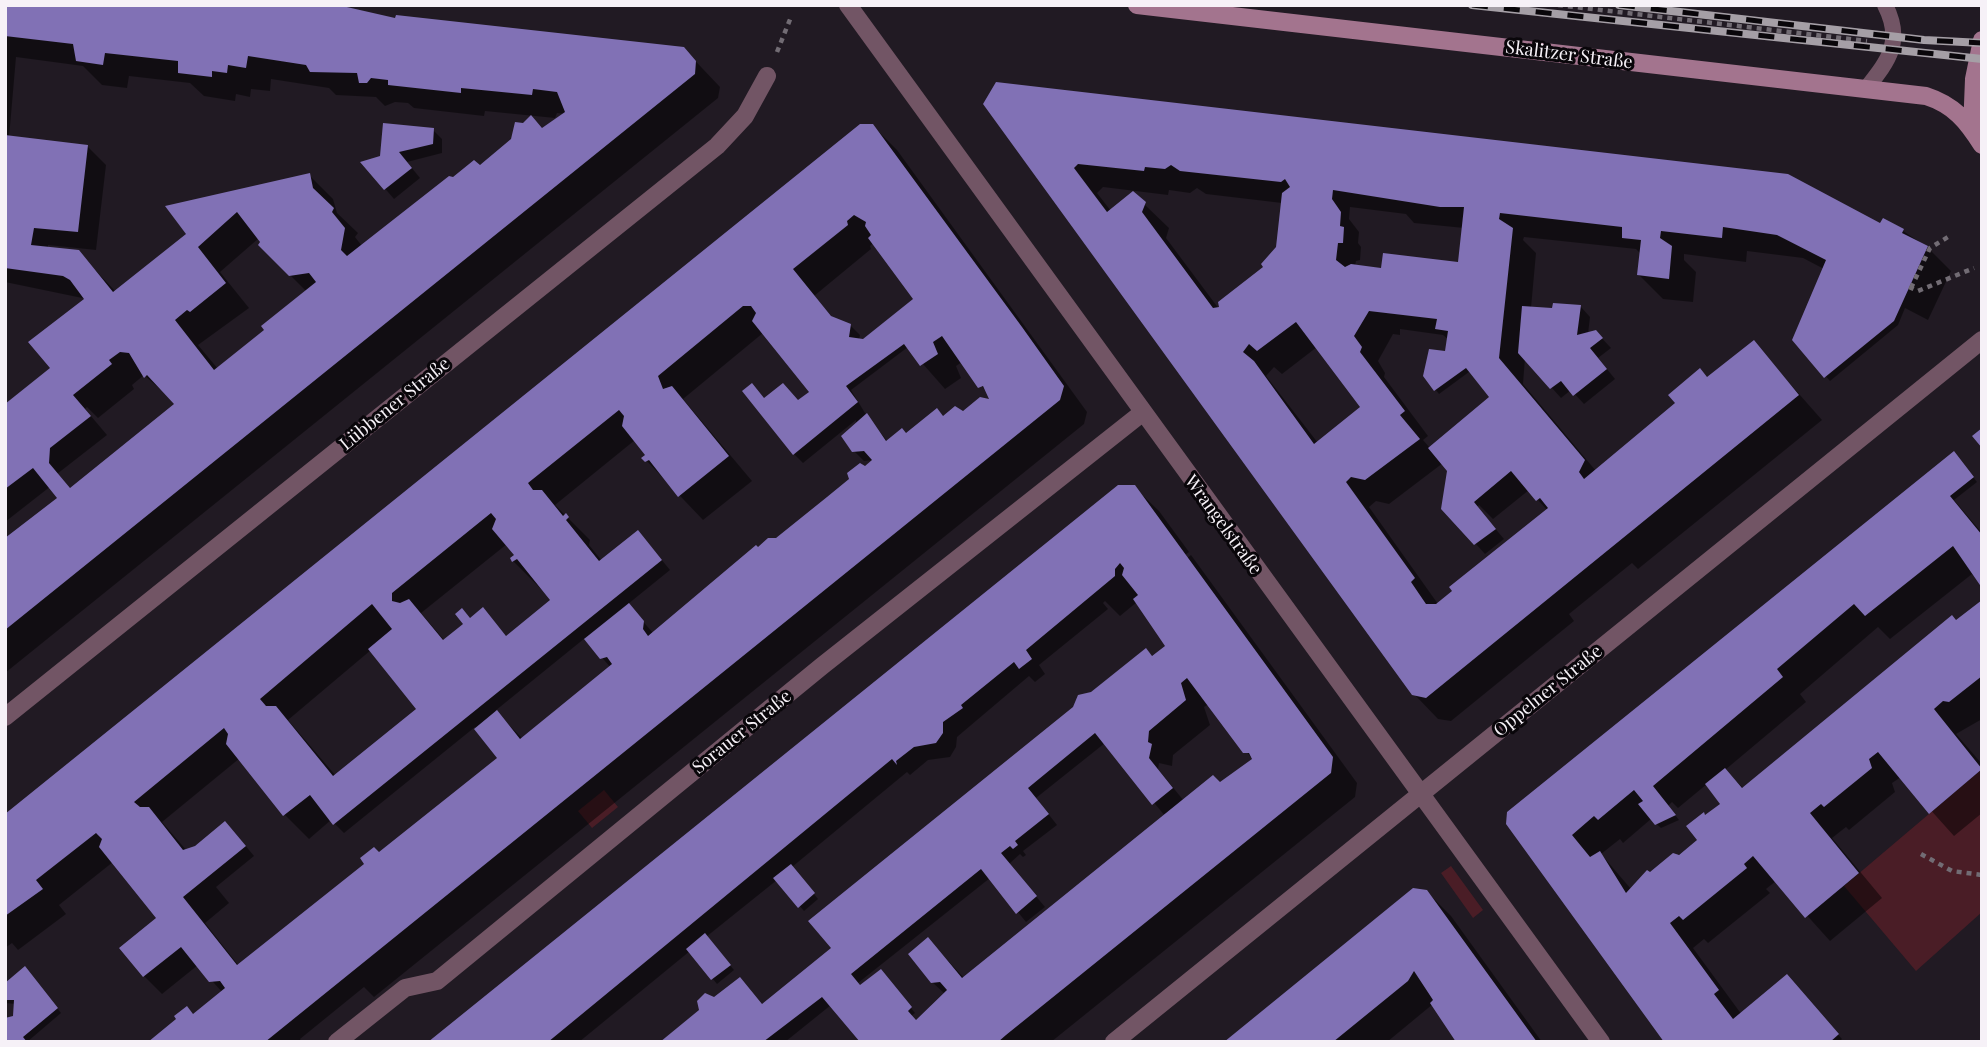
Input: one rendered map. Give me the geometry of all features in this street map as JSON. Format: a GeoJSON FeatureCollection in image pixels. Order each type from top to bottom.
{"type":"FeatureCollection","features":[{"type":"Feature","properties":{"kind":"main road","name":"Skalitzer Straße"},"geometry":{"type":"LineString","coordinates":[[1137,5],[1866,89],[1940,100],[1963,117],[1977,137]]}},
{"type":"Feature","properties":{"kind":"main road"},"geometry":{"type":"LineString","coordinates":[[1977,137],[1974,79],[1982,40]]}},
{"type":"Feature","properties":{"kind":"street","name":"Wrangelstraße"},"geometry":{"type":"LineString","coordinates":[[848,5],[1601,1042]]}},
{"type":"Feature","properties":{"kind":"street","name":"Lübbener Straße"},"geometry":{"type":"LineString","coordinates":[[5,717],[717,146],[745,116],[767,76]]}},
{"type":"Feature","properties":{"kind":"street","name":"Oppelner Straße"},"geometry":{"type":"LineString","coordinates":[[1114,1042],[1982,340]]}},
{"type":"Feature","properties":{"kind":"street","name":"Sorauer Straße"},"geometry":{"type":"LineString","coordinates":[[337,1042],[405,988],[437,981],[832,657],[1142,413]]}},
{"type":"Feature","properties":{"kind":"lane"},"geometry":{"type":"LineString","coordinates":[[1866,89],[1891,57],[1892,20],[1885,5]]}},
{"type":"Feature","properties":{"kind":"path"},"geometry":{"type":"LineString","coordinates":[[1558,5],[1892,44]]}},
{"type":"Feature","properties":{"kind":"path"},"geometry":{"type":"LineString","coordinates":[[767,76],[792,17]]}},
{"type":"Feature","properties":{"kind":"path"},"geometry":{"type":"LineString","coordinates":[[1948,237],[1930,248],[1910,287],[1918,291],[1974,268]]}},
{"type":"Feature","properties":{"kind":"path"},"geometry":{"type":"LineString","coordinates":[[1921,853],[1952,871],[1982,875]]}},
{"type":"Feature","properties":{"kind":"shaded area"},"geometry":{"type":"Polygon","coordinates":[[[1982,769],[1982,912],[1916,971],[1844,886],[1982,769]]]}},
{"type":"Feature","properties":{"kind":"shaded area"},"geometry":{"type":"Polygon","coordinates":[[[604,790],[618,807],[592,828],[578,811],[604,790]]]}},
{"type":"Feature","properties":{"kind":"shaded area"},"geometry":{"type":"Polygon","coordinates":[[[1451,866],[1483,910],[1473,918],[1441,873],[1451,866]]]}},
{"type":"Feature","properties":{"kind":"building"},"geometry":{"type":"Polygon","coordinates":[[[5,5],[338,5],[395,18],[396,15],[684,47],[696,61],[695,74],[5,630],[5,538],[57,498],[33,468],[5,489],[5,404],[50,368],[28,342],[84,299],[70,280],[63,276],[5,268],[5,135],[88,145],[78,232],[34,228],[31,245],[79,250],[113,292],[186,234],[165,206],[310,173],[313,188],[334,208],[332,212],[345,228],[341,250],[347,256],[449,176],[453,177],[474,160],[480,165],[511,139],[515,122],[523,123],[531,115],[542,128],[565,112],[557,92],[533,89],[532,95],[461,88],[461,93],[388,85],[388,80],[371,78],[367,83],[359,83],[357,73],[310,72],[306,65],[248,56],[246,68],[228,65],[227,73],[212,71],[212,77],[178,73],[178,61],[105,53],[103,65],[76,61],[73,44],[5,36],[5,5]],[[237,212],[198,247],[226,283],[190,312],[187,310],[175,320],[214,370],[264,330],[261,326],[316,282],[309,273],[289,276],[258,245],[260,242],[237,212]],[[120,352],[109,360],[112,364],[73,395],[91,416],[50,448],[49,463],[70,488],[174,404],[147,375],[144,378],[129,353],[120,352]]]}},
{"type":"Feature","properties":{"kind":"building"},"geometry":{"type":"Polygon","coordinates":[[[996,82],[1788,174],[1880,223],[1883,218],[1904,229],[1902,233],[1928,246],[1894,321],[1824,378],[1792,340],[1826,260],[1777,235],[1723,227],[1722,238],[1661,231],[1660,238],[1672,246],[1669,279],[1637,275],[1641,240],[1622,238],[1622,227],[1500,213],[1499,219],[1513,228],[1499,358],[1585,460],[1579,472],[1584,479],[1675,403],[1668,395],[1700,368],[1707,377],[1754,340],[1799,395],[1426,698],[1412,695],[983,104],[996,82]],[[1078,164],[1074,168],[1107,212],[1133,191],[1146,202],[1142,212],[1213,308],[1219,307],[1218,302],[1263,267],[1261,264],[1276,247],[1282,193],[1290,187],[1285,179],[1281,182],[1180,171],[1171,165],[1165,169],[1145,167],[1144,171],[1078,164]],[[1333,190],[1332,199],[1341,212],[1340,226],[1344,227],[1343,243],[1338,243],[1336,260],[1345,267],[1351,264],[1381,268],[1383,253],[1458,262],[1464,207],[1440,207],[1333,190]],[[1369,311],[1354,336],[1362,347],[1360,352],[1405,411],[1400,415],[1420,439],[1365,480],[1351,477],[1346,482],[1415,578],[1411,582],[1426,604],[1436,604],[1452,591],[1449,587],[1548,508],[1540,498],[1536,501],[1511,471],[1474,502],[1496,529],[1474,545],[1441,509],[1447,471],[1428,448],[1489,397],[1466,368],[1434,391],[1423,376],[1429,349],[1445,351],[1448,331],[1435,329],[1437,319],[1369,311]],[[1296,322],[1257,351],[1249,344],[1243,352],[1254,361],[1314,444],[1360,407],[1296,322]]]}},
{"type":"Feature","properties":{"kind":"building"},"geometry":{"type":"Polygon","coordinates":[[[383,123],[434,128],[433,144],[399,152],[412,168],[384,190],[360,162],[380,156],[383,123]]]}},
{"type":"Feature","properties":{"kind":"building"},"geometry":{"type":"Polygon","coordinates":[[[860,124],[873,124],[1064,386],[1060,400],[265,1042],[148,1042],[187,1006],[193,1014],[225,988],[220,981],[209,982],[181,947],[143,977],[119,948],[156,918],[99,847],[102,839],[96,833],[36,880],[43,889],[5,916],[5,814],[860,124]],[[854,215],[847,221],[848,225],[793,269],[831,316],[851,324],[849,337],[863,339],[913,299],[868,238],[871,235],[865,226],[866,222],[854,215]],[[743,306],[658,376],[663,389],[672,386],[729,456],[678,497],[649,460],[645,462],[641,458],[645,455],[622,426],[624,416],[619,410],[528,483],[533,490],[542,490],[563,516],[566,513],[569,517],[566,520],[599,561],[638,530],[662,560],[333,825],[310,795],[283,816],[226,744],[228,734],[224,728],[134,802],[140,807],[149,807],[183,850],[195,846],[225,821],[246,846],[183,897],[237,965],[364,864],[360,858],[374,847],[379,852],[497,758],[474,729],[497,710],[520,739],[612,664],[607,657],[600,659],[584,639],[629,603],[644,621],[643,629],[648,636],[756,545],[758,547],[768,538],[776,538],[849,479],[847,473],[860,463],[865,466],[872,460],[864,451],[852,452],[841,436],[867,413],[886,441],[902,428],[906,433],[937,408],[943,416],[955,406],[963,411],[980,397],[989,399],[983,386],[978,388],[942,336],[933,342],[938,354],[920,366],[904,344],[846,386],[858,402],[793,455],[742,391],[752,383],[764,398],[783,383],[798,400],[809,392],[752,321],[756,313],[751,306],[743,306]],[[491,513],[392,593],[392,601],[400,603],[409,599],[443,640],[463,624],[455,614],[462,608],[470,618],[483,607],[506,636],[550,600],[517,559],[512,562],[510,558],[514,555],[492,529],[496,519],[491,513]],[[372,604],[260,699],[266,706],[276,706],[333,776],[416,709],[368,649],[392,629],[372,604]]]}},
{"type":"Feature","properties":{"kind":"building"},"geometry":{"type":"Polygon","coordinates":[[[1553,303],[1581,305],[1577,335],[1596,330],[1603,338],[1590,348],[1607,369],[1573,396],[1561,381],[1550,389],[1518,353],[1522,306],[1552,308],[1553,303]]]}},
{"type":"Feature","properties":{"kind":"building"},"geometry":{"type":"Polygon","coordinates":[[[1982,428],[1982,448],[1972,436],[1982,428]]]}},
{"type":"Feature","properties":{"kind":"building"},"geometry":{"type":"Polygon","coordinates":[[[1954,451],[1974,477],[1950,496],[1982,535],[1982,588],[1953,546],[1865,616],[1854,604],[1777,669],[1783,677],[1653,786],[1676,815],[1655,825],[1638,804],[1643,801],[1634,790],[1598,820],[1594,816],[1572,835],[1590,857],[1600,851],[1626,893],[1647,870],[1650,872],[1673,853],[1679,855],[1697,840],[1686,826],[1720,804],[1705,784],[1725,768],[1742,788],[1952,615],[1956,620],[1982,600],[1982,676],[1949,702],[1943,701],[1934,709],[1982,769],[1929,814],[1878,752],[1869,759],[1872,768],[1824,807],[1821,804],[1810,813],[1859,873],[1805,918],[1753,856],[1744,864],[1747,868],[1683,920],[1679,916],[1670,923],[1719,990],[1714,994],[1733,1019],[1787,974],[1839,1034],[1830,1042],[1664,1042],[1506,824],[1507,812],[1954,451]]]}},
{"type":"Feature","properties":{"kind":"building"},"geometry":{"type":"Polygon","coordinates":[[[1118,485],[1135,485],[1333,757],[1331,773],[998,1042],[860,1042],[822,997],[763,1042],[660,1042],[699,1010],[697,1001],[705,993],[714,997],[740,977],[762,1004],[831,948],[808,921],[1073,707],[1078,695],[1091,692],[1146,648],[1152,656],[1165,646],[1133,599],[1138,595],[1122,575],[1124,568],[1120,563],[1115,569],[1115,576],[1026,650],[1032,659],[1019,669],[1014,662],[961,705],[963,708],[943,722],[943,733],[936,743],[914,747],[896,761],[897,765],[892,759],[548,1042],[428,1042],[1118,485]],[[1187,678],[1181,683],[1186,700],[1149,731],[1148,742],[1152,744],[1149,758],[1173,788],[1152,805],[1095,733],[1028,788],[1049,814],[1015,841],[1018,845],[1013,849],[1010,846],[1001,853],[1037,896],[1016,914],[981,869],[851,974],[860,985],[881,969],[912,1007],[908,1011],[916,1020],[947,990],[940,982],[931,983],[908,954],[928,937],[962,978],[1213,775],[1220,782],[1252,759],[1249,753],[1243,753],[1187,678]]]}},
{"type":"Feature","properties":{"kind":"building"},"geometry":{"type":"Polygon","coordinates":[[[791,864],[815,893],[798,908],[773,878],[791,864]]]}},
{"type":"Feature","properties":{"kind":"building"},"geometry":{"type":"Polygon","coordinates":[[[1413,888],[1427,890],[1537,1042],[1456,1042],[1430,1003],[1433,1000],[1414,971],[1408,981],[1333,1042],[1224,1042],[1413,888]]]}},
{"type":"Feature","properties":{"kind":"building"},"geometry":{"type":"Polygon","coordinates":[[[705,933],[731,965],[711,980],[686,949],[705,933]]]}},
{"type":"Feature","properties":{"kind":"building"},"geometry":{"type":"Polygon","coordinates":[[[25,966],[58,1008],[23,1037],[27,1042],[5,1042],[5,1018],[13,1016],[14,1000],[5,1000],[5,983],[25,966]]]}},
{"type":"Feature","properties":{"kind":"railway"},"geometry":{"type":"LineString","coordinates":[[1472,5],[1982,59]]}},
{"type":"Feature","properties":{"kind":"railway"},"geometry":{"type":"LineString","coordinates":[[1619,5],[1924,40],[1982,43]]}}]}
